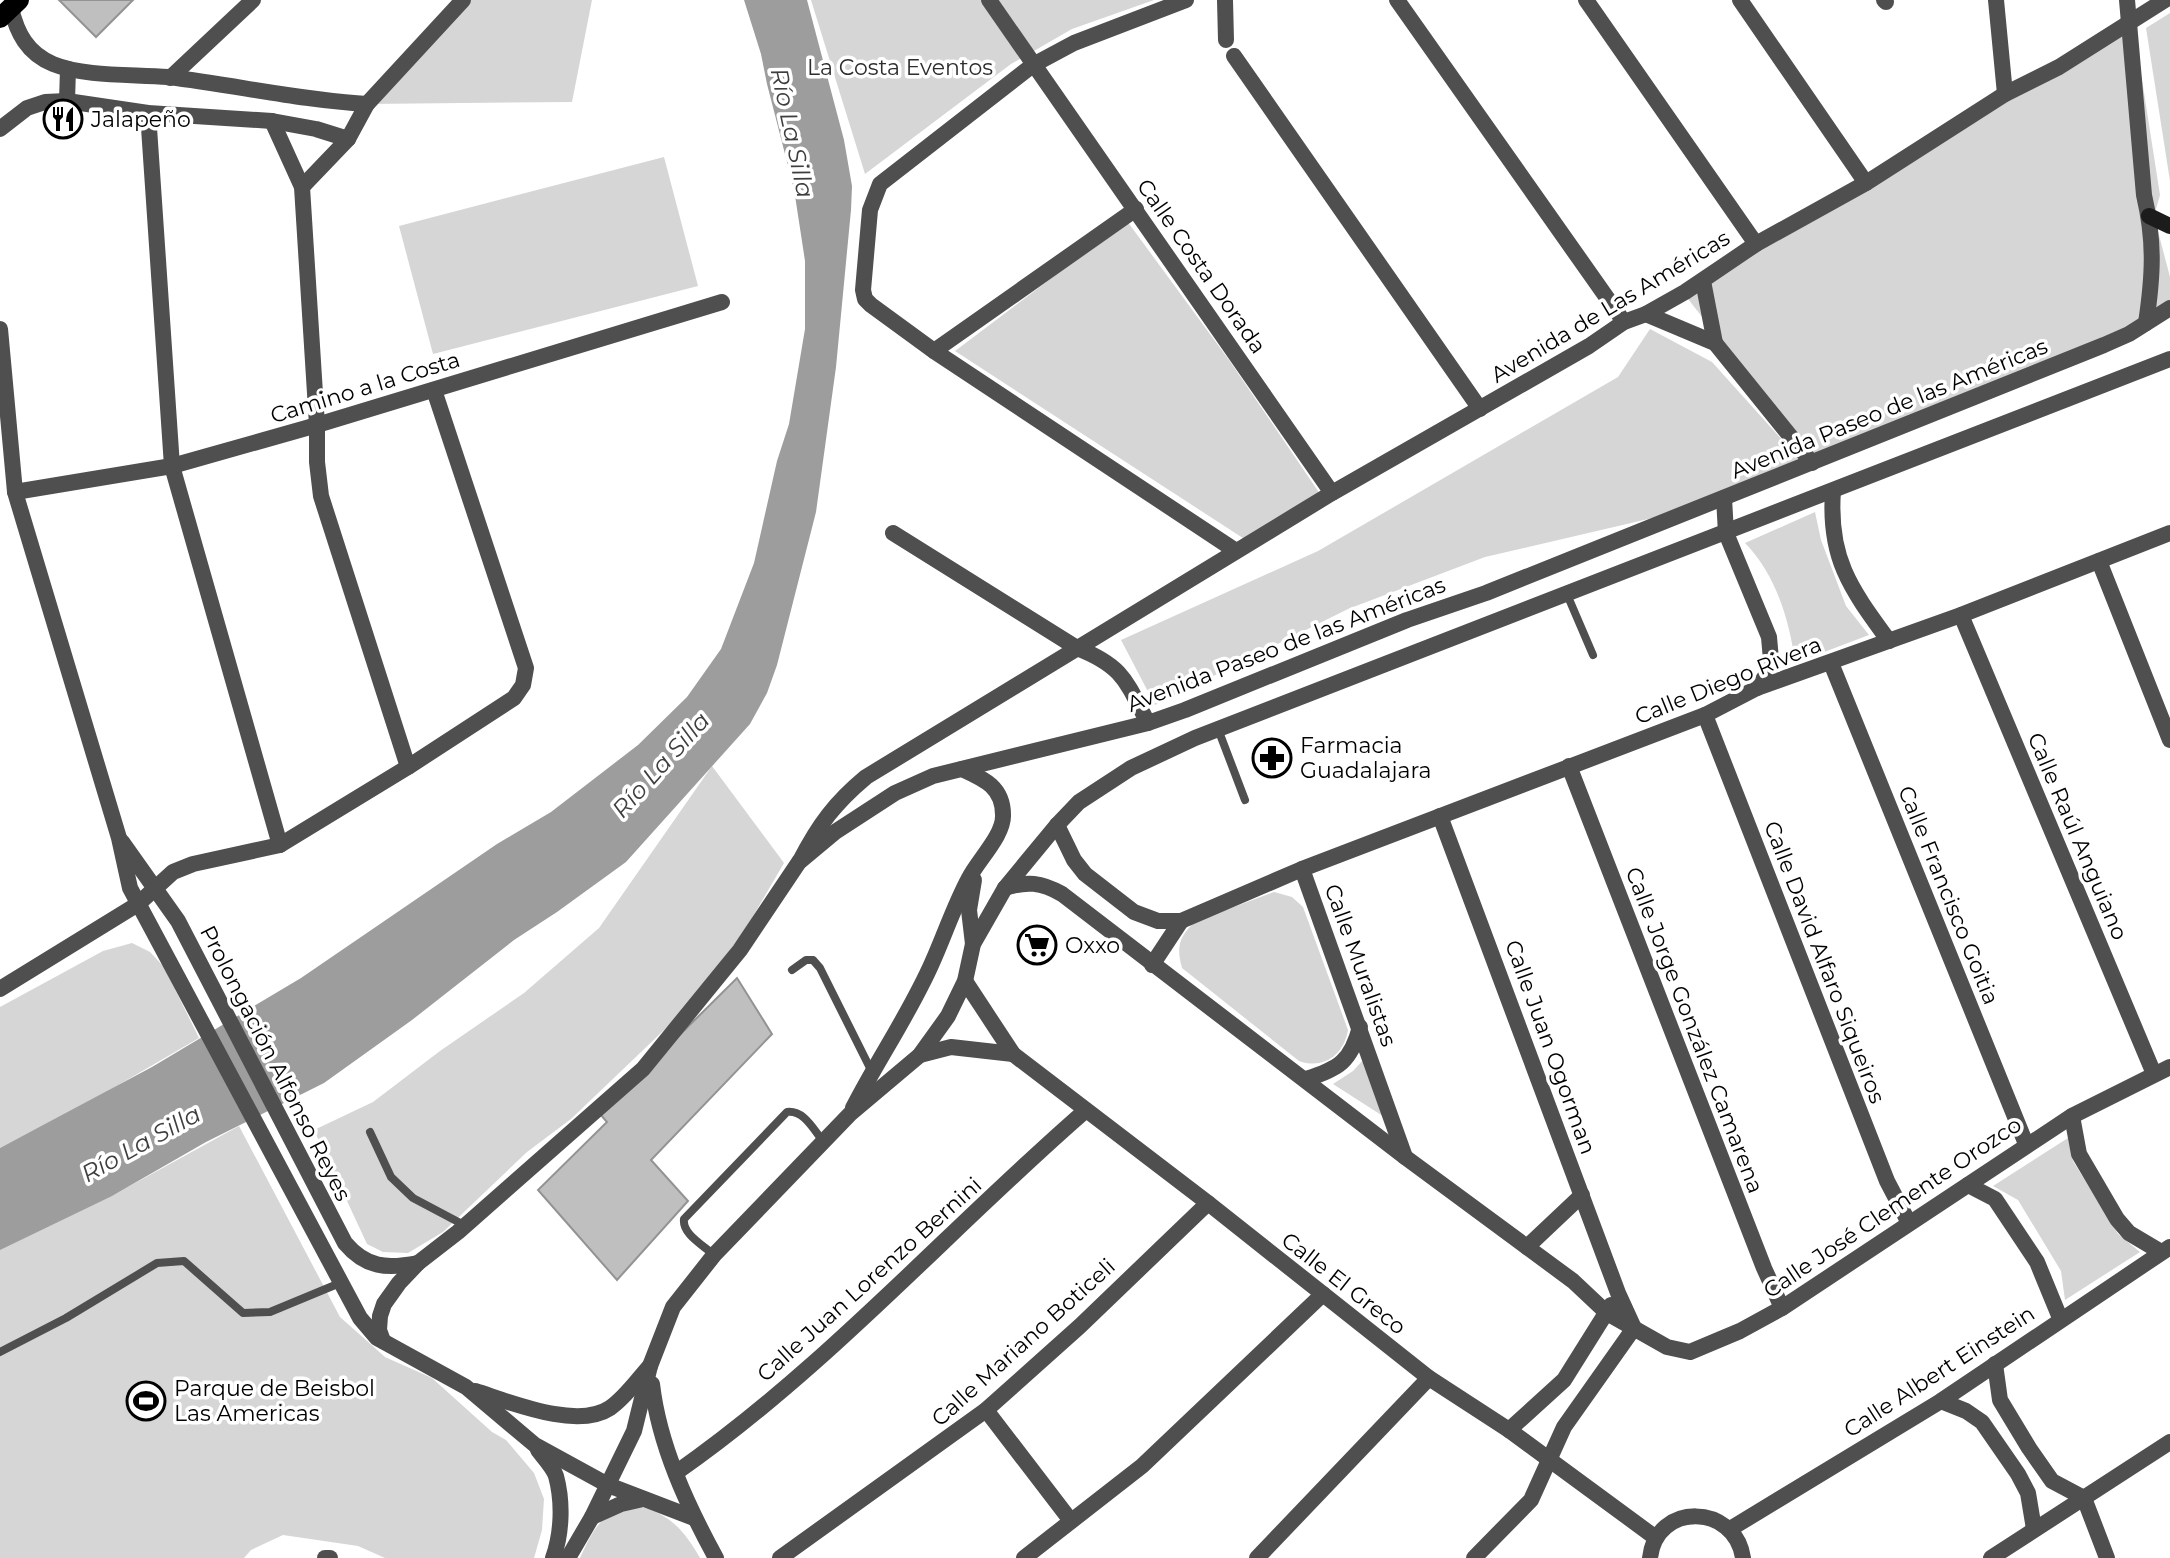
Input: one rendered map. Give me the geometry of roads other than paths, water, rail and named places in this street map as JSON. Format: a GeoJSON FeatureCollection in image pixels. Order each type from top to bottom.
{"type":"FeatureCollection","features":[{"type":"Feature","properties":{"kind":"main road"},"geometry":{"type":"LineString","coordinates":[[2149,216],[2170,226]]}},
{"type":"Feature","properties":{"kind":"street"},"geometry":{"type":"LineString","coordinates":[[170,78],[253,0]]}},
{"type":"Feature","properties":{"kind":"street"},"geometry":{"type":"LineString","coordinates":[[302,187],[348,139],[367,104],[463,0]]}},
{"type":"Feature","properties":{"kind":"street","name":"Calle Costa Dorada"},"geometry":{"type":"LineString","coordinates":[[989,0],[1332,493]]}},
{"type":"Feature","properties":{"kind":"street"},"geometry":{"type":"LineString","coordinates":[[1186,0],[1074,43],[1033,65],[880,184],[870,210],[863,290],[865,299],[934,351],[1236,551]]}},
{"type":"Feature","properties":{"kind":"street"},"geometry":{"type":"LineString","coordinates":[[1225,0],[1226,40]]}},
{"type":"Feature","properties":{"kind":"street"},"geometry":{"type":"LineString","coordinates":[[1397,0],[1624,322]]}},
{"type":"Feature","properties":{"kind":"street"},"geometry":{"type":"LineString","coordinates":[[1586,0],[1756,244]]}},
{"type":"Feature","properties":{"kind":"street"},"geometry":{"type":"LineString","coordinates":[[1740,0],[1866,183]]}},
{"type":"Feature","properties":{"kind":"street"},"geometry":{"type":"LineString","coordinates":[[1996,0],[2005,94]]}},
{"type":"Feature","properties":{"kind":"street"},"geometry":{"type":"LineString","coordinates":[[2127,0],[2144,195],[2154,271],[2146,323]]}},
{"type":"Feature","properties":{"kind":"street","name":"Avenida de Las Américas"},"geometry":{"type":"LineString","coordinates":[[1077,648],[1332,493],[1589,346],[1624,322],[1646,314],[1703,281],[1756,244],[1866,183],[2005,94],[2059,67],[2165,0]]}},
{"type":"Feature","properties":{"kind":"street"},"geometry":{"type":"LineString","coordinates":[[10,9],[23,41],[43,58],[68,69],[170,78],[325,101],[367,104]]}},
{"type":"Feature","properties":{"kind":"street"},"geometry":{"type":"LineString","coordinates":[[1234,56],[1480,409]]}},
{"type":"Feature","properties":{"kind":"street"},"geometry":{"type":"LineString","coordinates":[[67,101],[68,69]]}},
{"type":"Feature","properties":{"kind":"street"},"geometry":{"type":"LineString","coordinates":[[0,129],[27,108],[45,102],[67,101],[148,113],[272,121],[348,139]]}},
{"type":"Feature","properties":{"kind":"street"},"geometry":{"type":"LineString","coordinates":[[148,113],[172,466],[280,845]]}},
{"type":"Feature","properties":{"kind":"street"},"geometry":{"type":"LineString","coordinates":[[272,121],[302,187],[321,496],[408,767]]}},
{"type":"Feature","properties":{"kind":"street"},"geometry":{"type":"LineString","coordinates":[[934,351],[1136,209]]}},
{"type":"Feature","properties":{"kind":"street"},"geometry":{"type":"LineString","coordinates":[[1703,281],[1715,343],[1812,463]]}},
{"type":"Feature","properties":{"kind":"street","name":"Camino a la Costa"},"geometry":{"type":"LineString","coordinates":[[15,492],[172,466],[722,302]]}},
{"type":"Feature","properties":{"kind":"street","name":"Avenida Paseo de las Américas"},"geometry":{"type":"LineString","coordinates":[[383,1341],[379,1330],[384,1304],[418,1263],[465,1226],[643,1069],[740,950],[799,862],[835,832],[895,793],[933,776],[1148,723],[1407,620],[1486,593],[2104,345],[2170,308]]}},
{"type":"Feature","properties":{"kind":"street"},"geometry":{"type":"LineString","coordinates":[[1646,314],[1715,343]]}},
{"type":"Feature","properties":{"kind":"street","name":"Prolongación Alfonso Reyes"},"geometry":{"type":"LineString","coordinates":[[0,329],[15,492],[119,838],[130,888],[360,1318],[377,1338],[466,1387]]}},
{"type":"Feature","properties":{"kind":"street"},"geometry":{"type":"LineString","coordinates":[[568,1558],[634,1431],[650,1366],[673,1307],[714,1255],[823,1141],[920,1055],[948,1016],[965,981],[973,944],[1005,888],[1079,802],[1131,768],[1218,728],[2170,359]]}},
{"type":"Feature","properties":{"kind":"street"},"geometry":{"type":"LineString","coordinates":[[1,985],[138,904],[173,872],[193,864],[280,845],[514,698],[523,685],[526,668],[434,390]]}},
{"type":"Feature","properties":{"kind":"street"},"geometry":{"type":"LineString","coordinates":[[1833,491],[1832,538],[1846,578],[1889,641]]}},
{"type":"Feature","properties":{"kind":"street"},"geometry":{"type":"LineString","coordinates":[[1724,498],[1726,533],[1769,637],[1771,660],[1767,674],[1757,688]]}},
{"type":"Feature","properties":{"kind":"street"},"geometry":{"type":"LineString","coordinates":[[893,533],[1077,648],[1105,659],[1124,677],[1148,723]]}},
{"type":"Feature","properties":{"kind":"street","name":"Calle Diego Rivera"},"geometry":{"type":"LineString","coordinates":[[1302,869],[1705,715],[1757,688],[1961,615],[2170,533]]}},
{"type":"Feature","properties":{"kind":"street"},"geometry":{"type":"LineString","coordinates":[[2099,561],[2170,740]]}},
{"type":"Feature","properties":{"kind":"street","name":"Calle Raúl Anguiano"},"geometry":{"type":"LineString","coordinates":[[1961,615],[2162,1071]]}},
{"type":"Feature","properties":{"kind":"street"},"geometry":{"type":"LineString","coordinates":[[799,862],[817,828],[831,810],[866,777],[1077,648]]}},
{"type":"Feature","properties":{"kind":"street","name":"Calle Francisco Goitia"},"geometry":{"type":"LineString","coordinates":[[1831,663],[2026,1144]]}},
{"type":"Feature","properties":{"kind":"street","name":"Calle David Alfaro Siqueiros"},"geometry":{"type":"LineString","coordinates":[[1705,715],[1887,1181],[1909,1223]]}},
{"type":"Feature","properties":{"kind":"street","name":"Calle Jorge González Camarena"},"geometry":{"type":"LineString","coordinates":[[1569,766],[1782,1308]]}},
{"type":"Feature","properties":{"kind":"street"},"geometry":{"type":"LineString","coordinates":[[850,1114],[932,962],[981,855],[999,834],[1004,817],[996,788],[962,769]]}},
{"type":"Feature","properties":{"kind":"street","name":"Calle Juan Ogorman"},"geometry":{"type":"LineString","coordinates":[[1440,816],[1618,1293],[1634,1328]]}},
{"type":"Feature","properties":{"kind":"street"},"geometry":{"type":"LineString","coordinates":[[1057,825],[1074,860],[1085,874],[1134,912],[1158,921],[1181,921]]}},
{"type":"Feature","properties":{"kind":"street","name":"Prolongación Alfonso Reyes"},"geometry":{"type":"LineString","coordinates":[[119,838],[178,921],[345,1243],[364,1261],[380,1267],[418,1263]]}},
{"type":"Feature","properties":{"kind":"street"},"geometry":{"type":"LineString","coordinates":[[973,944],[969,910],[981,855]]}},
{"type":"Feature","properties":{"kind":"street","name":"Calle Muralistas"},"geometry":{"type":"LineString","coordinates":[[1181,921],[1302,869],[1405,1157]]}},
{"type":"Feature","properties":{"kind":"street"},"geometry":{"type":"LineString","coordinates":[[1005,888],[1026,882],[1046,885],[1573,1281],[1607,1313]]}},
{"type":"Feature","properties":{"kind":"street"},"geometry":{"type":"LineString","coordinates":[[1152,965],[1181,921]]}},
{"type":"Feature","properties":{"kind":"street","name":"Calle El Greco"},"geometry":{"type":"LineString","coordinates":[[965,981],[1013,1054],[1429,1378],[1509,1430],[1656,1538]]}},
{"type":"Feature","properties":{"kind":"street"},"geometry":{"type":"LineString","coordinates":[[1306,1079],[1329,1072],[1343,1062],[1354,1048],[1360,1027]]}},
{"type":"Feature","properties":{"kind":"street"},"geometry":{"type":"LineString","coordinates":[[920,1055],[951,1047],[1013,1054]]}},
{"type":"Feature","properties":{"kind":"street","name":"Calle José Clemente Orozco"},"geometry":{"type":"LineString","coordinates":[[1607,1313],[1667,1347],[1690,1352],[1740,1331],[1782,1308],[2026,1144],[2072,1116],[2162,1071]]}},
{"type":"Feature","properties":{"kind":"street","name":"Calle Juan Lorenzo Bernini"},"geometry":{"type":"LineString","coordinates":[[677,1472],[728,1436],[844,1335],[1085,1111]]}},
{"type":"Feature","properties":{"kind":"street"},"geometry":{"type":"LineString","coordinates":[[2072,1116],[2079,1154],[2117,1219],[2129,1233],[2165,1249]]}},
{"type":"Feature","properties":{"kind":"street"},"geometry":{"type":"LineString","coordinates":[[1968,1185],[1995,1199],[2037,1262],[2060,1318]]}},
{"type":"Feature","properties":{"kind":"street"},"geometry":{"type":"LineString","coordinates":[[1527,1247],[1582,1195]]}},
{"type":"Feature","properties":{"kind":"street","name":"Calle Mariano Boticeli"},"geometry":{"type":"LineString","coordinates":[[780,1558],[986,1410],[1080,1326],[1208,1203]]}},
{"type":"Feature","properties":{"kind":"street","name":"Calle Albert Einstein"},"geometry":{"type":"LineString","coordinates":[[1730,1529],[1941,1401],[2165,1249]]}},
{"type":"Feature","properties":{"kind":"street"},"geometry":{"type":"LineString","coordinates":[[1509,1430],[1564,1380],[1618,1293]]}},
{"type":"Feature","properties":{"kind":"street"},"geometry":{"type":"LineString","coordinates":[[1024,1558],[1142,1466],[1323,1294]]}},
{"type":"Feature","properties":{"kind":"street"},"geometry":{"type":"LineString","coordinates":[[1474,1558],[1531,1500],[1564,1427],[1634,1328]]}},
{"type":"Feature","properties":{"kind":"street"},"geometry":{"type":"LineString","coordinates":[[1995,1364],[1996,1383],[2004,1409],[2052,1481],[2084,1498],[2107,1558]]}},
{"type":"Feature","properties":{"kind":"street"},"geometry":{"type":"LineString","coordinates":[[650,1366],[655,1412],[694,1518],[716,1558]]}},
{"type":"Feature","properties":{"kind":"street"},"geometry":{"type":"LineString","coordinates":[[466,1387],[526,1408],[569,1415],[595,1414],[611,1407],[650,1366]]}},
{"type":"Feature","properties":{"kind":"street"},"geometry":{"type":"LineString","coordinates":[[1257,1558],[1429,1378]]}},
{"type":"Feature","properties":{"kind":"street"},"geometry":{"type":"LineString","coordinates":[[466,1387],[535,1445],[608,1485],[694,1518]]}},
{"type":"Feature","properties":{"kind":"street"},"geometry":{"type":"LineString","coordinates":[[1941,1401],[1966,1411],[1982,1422],[2028,1493],[2034,1529]]}},
{"type":"Feature","properties":{"kind":"street"},"geometry":{"type":"LineString","coordinates":[[986,1410],[1071,1521]]}},
{"type":"Feature","properties":{"kind":"street"},"geometry":{"type":"LineString","coordinates":[[1991,1558],[2170,1442]]}},
{"type":"Feature","properties":{"kind":"street"},"geometry":{"type":"LineString","coordinates":[[535,1445],[555,1474],[559,1496],[560,1520],[553,1558]]}},
{"type":"Feature","properties":{"kind":"street"},"geometry":{"type":"LineString","coordinates":[[592,1517],[621,1504],[643,1499]]}},
{"type":"Feature","properties":{"kind":"street"},"geometry":{"type":"LineString","coordinates":[[1650,1558],[1656,1538],[1667,1525],[1682,1518],[1699,1516],[1716,1520],[1730,1529],[1743,1558]]}},
{"type":"Feature","properties":{"kind":"lane"},"geometry":{"type":"LineString","coordinates":[[1566,592],[1593,655]]}},
{"type":"Feature","properties":{"kind":"lane"},"geometry":{"type":"LineString","coordinates":[[1218,728],[1245,800]]}},
{"type":"Feature","properties":{"kind":"lane"},"geometry":{"type":"LineString","coordinates":[[792,970],[806,960],[813,960],[820,968],[872,1072]]}},
{"type":"Feature","properties":{"kind":"lane"},"geometry":{"type":"LineString","coordinates":[[714,1255],[685,1231],[682,1224],[694,1208],[787,1112],[795,1111],[801,1115],[823,1141]]}},
{"type":"Feature","properties":{"kind":"lane"},"geometry":{"type":"LineString","coordinates":[[370,1132],[391,1177],[413,1198],[465,1226]]}},
{"type":"Feature","properties":{"kind":"lane"},"geometry":{"type":"LineString","coordinates":[[0,1352],[66,1318],[157,1263],[184,1261],[243,1313],[270,1312],[340,1283]]}},
{"type":"Feature","properties":{"kind":"water","name":"Río La Silla"},"geometry":{"type":"Polygon","coordinates":[[[744,0],[807,0],[844,140],[852,186],[836,367],[816,512],[777,665],[767,693],[750,724],[626,862],[514,940],[412,1020],[324,1083],[206,1142],[112,1196],[0,1250],[0,1148],[152,1067],[301,978],[497,844],[551,812],[638,745],[687,697],[721,649],[754,563],[777,461],[789,424],[805,329],[805,261],[794,189],[761,54],[744,0]]]}},
{"type":"Feature","properties":{"kind":"place","name":"Jalapeño"},"geometry":{"type":"Point","coordinates":[63,119]}},
{"type":"Feature","properties":{"kind":"place","name":"Farmacia Guadalajara"},"geometry":{"type":"Point","coordinates":[1272,758]}},
{"type":"Feature","properties":{"kind":"place","name":"Oxxo"},"geometry":{"type":"Point","coordinates":[1037,945]}},
{"type":"Feature","properties":{"kind":"place","name":"Parque de Beisbol Las Americas"},"geometry":{"type":"Point","coordinates":[146,1401]}},
{"type":"Feature","properties":{"kind":"park label","name":"La Costa Eventos"},"geometry":{"type":"Point","coordinates":[900,67]}}]}
